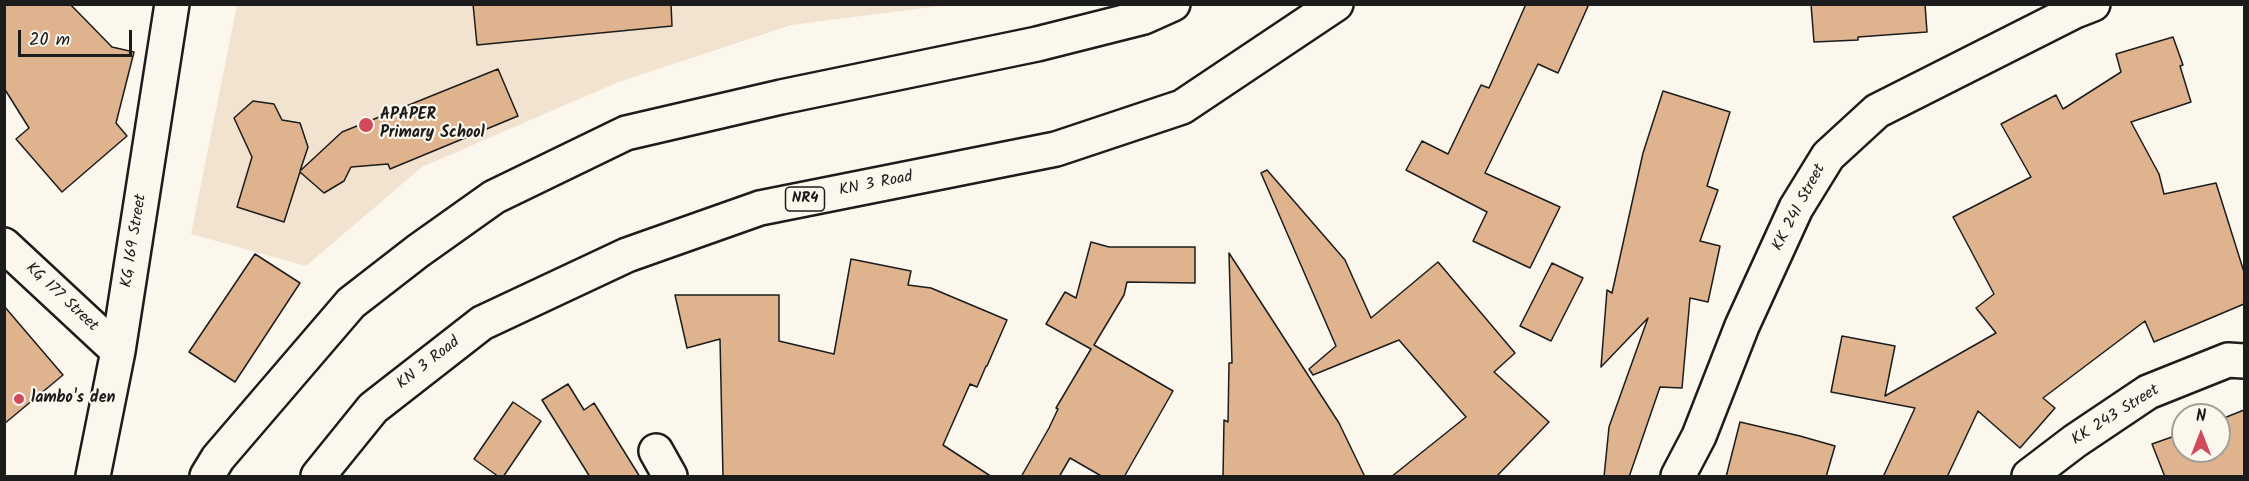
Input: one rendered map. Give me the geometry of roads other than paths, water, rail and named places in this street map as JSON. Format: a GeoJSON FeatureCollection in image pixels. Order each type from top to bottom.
{"type":"FeatureCollection","features":[{"type":"Feature","properties":{"kind":"main road","name":"KG 169 Street"},"geometry":{"type":"LineString","coordinates":[[93,477],[118,351],[172,4]]}},
{"type":"Feature","properties":{"kind":"main road"},"geometry":{"type":"LineString","coordinates":[[207,477],[218,458],[351,303],[418,251],[494,197],[626,133],[781,97],[1037,44],[1144,17],[1173,4]]}},
{"type":"Feature","properties":{"kind":"main road","name":"KN 3 Road"},"geometry":{"type":"LineString","coordinates":[[318,477],[373,408],[482,323],[627,255],[760,208],[1056,149],[1182,107],[1336,4]]}},
{"type":"Feature","properties":{"kind":"main road","name":"KK 241 Street"},"geometry":{"type":"LineString","coordinates":[[1678,477],[1699,436],[1742,326],[1796,208],[1828,156],[1877,111],[2046,25],[2093,4]]}},
{"type":"Feature","properties":{"kind":"main road","name":"KG 177 Street"},"geometry":{"type":"LineString","coordinates":[[4,245],[118,351]]}},
{"type":"Feature","properties":{"kind":"main road","name":"KK 243 Street"},"geometry":{"type":"LineString","coordinates":[[2029,477],[2075,441],[2148,392],[2228,360],[2244,361]]}},
{"type":"Feature","properties":{"kind":"place","name":"APAPER Primary School"},"geometry":{"type":"Point","coordinates":[366,125]}},
{"type":"Feature","properties":{"kind":"place","name":"lambo's den"},"geometry":{"type":"Point","coordinates":[19,399]}}]}
